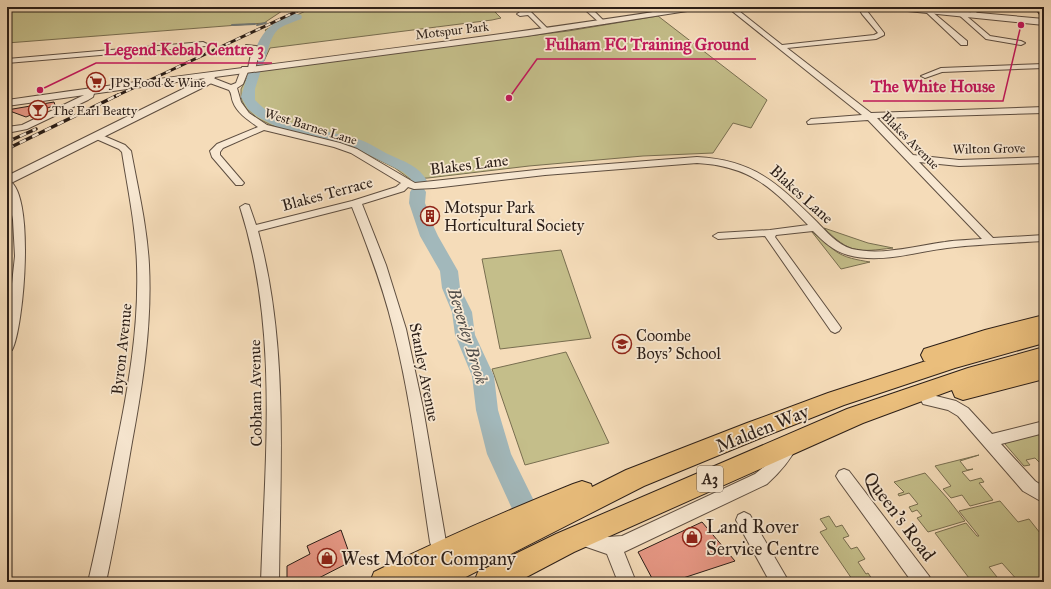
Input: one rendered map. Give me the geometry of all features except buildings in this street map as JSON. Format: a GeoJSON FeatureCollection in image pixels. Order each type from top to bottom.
{"type":"FeatureCollection","features":[{"type":"Feature","properties":{"kind":"highway"},"geometry":{"type":"LineString","coordinates":[[836,398],[865,381],[905,364],[985,337],[1044,322]]}},
{"type":"Feature","properties":{"kind":"highway","name":"Malden Way"},"geometry":{"type":"LineString","coordinates":[[427,582],[635,478],[836,398],[952,361],[1044,336]]}},
{"type":"Feature","properties":{"kind":"highway","name":"Malden Way"},"geometry":{"type":"LineString","coordinates":[[488,582],[572,540],[855,416],[968,376],[1044,355]]}},
{"type":"Feature","properties":{"kind":"highway"},"geometry":{"type":"LineString","coordinates":[[855,416],[928,400],[1044,371]]}},
{"type":"Feature","properties":{"kind":"highway","name":"A3"},"geometry":{"type":"LineString","coordinates":[[384,582],[441,552],[531,512],[584,491],[635,478]]}},
{"type":"Feature","properties":{"kind":"highway","name":"A3"},"geometry":{"type":"LineString","coordinates":[[511,582],[528,572],[572,540]]}},
{"type":"Feature","properties":{"kind":"main road"},"geometry":{"type":"LineString","coordinates":[[1040,7],[1044,14]]}},
{"type":"Feature","properties":{"kind":"street"},"geometry":{"type":"LineString","coordinates":[[584,7],[596,15],[603,23]]}},
{"type":"Feature","properties":{"kind":"street"},"geometry":{"type":"LineString","coordinates":[[647,7],[658,14]]}},
{"type":"Feature","properties":{"kind":"street","name":"Motspur Park"},"geometry":{"type":"LineString","coordinates":[[251,68],[547,31],[698,7]]}},
{"type":"Feature","properties":{"kind":"street","name":"Blakes Avenue"},"geometry":{"type":"LineString","coordinates":[[730,7],[869,117],[912,158],[991,242]]}},
{"type":"Feature","properties":{"kind":"street"},"geometry":{"type":"LineString","coordinates":[[781,47],[876,37],[882,34],[864,13],[861,7]]}},
{"type":"Feature","properties":{"kind":"street"},"geometry":{"type":"LineString","coordinates":[[888,7],[1044,22]]}},
{"type":"Feature","properties":{"kind":"street"},"geometry":{"type":"LineString","coordinates":[[970,7],[975,15]]}},
{"type":"Feature","properties":{"kind":"street"},"geometry":{"type":"LineString","coordinates":[[928,11],[964,43]]}},
{"type":"Feature","properties":{"kind":"street"},"geometry":{"type":"LineString","coordinates":[[520,14],[538,12]]}},
{"type":"Feature","properties":{"kind":"street"},"geometry":{"type":"LineString","coordinates":[[530,13],[547,31]]}},
{"type":"Feature","properties":{"kind":"street"},"geometry":{"type":"LineString","coordinates":[[961,14],[988,38],[1022,43]]}},
{"type":"Feature","properties":{"kind":"street"},"geometry":{"type":"LineString","coordinates":[[7,61],[203,44]]}},
{"type":"Feature","properties":{"kind":"street"},"geometry":{"type":"LineString","coordinates":[[210,77],[232,88],[239,84],[251,68],[256,48],[249,47]]}},
{"type":"Feature","properties":{"kind":"street"},"geometry":{"type":"LineString","coordinates":[[925,76],[941,70],[1044,66]]}},
{"type":"Feature","properties":{"kind":"street"},"geometry":{"type":"LineString","coordinates":[[7,103],[91,90],[210,77],[251,68]]}},
{"type":"Feature","properties":{"kind":"street"},"geometry":{"type":"LineString","coordinates":[[7,347],[14,320],[20,280],[21,258],[18,216],[12,188],[7,182],[210,77]]}},
{"type":"Feature","properties":{"kind":"street","name":"West Barnes Lane"},"geometry":{"type":"LineString","coordinates":[[232,88],[235,91],[237,102],[246,115],[264,127],[279,132],[337,145],[388,170],[412,185]]}},
{"type":"Feature","properties":{"kind":"street"},"geometry":{"type":"LineString","coordinates":[[7,130],[24,126],[85,98],[90,95],[91,90]]}},
{"type":"Feature","properties":{"kind":"street"},"geometry":{"type":"LineString","coordinates":[[811,122],[869,117],[1044,110]]}},
{"type":"Feature","properties":{"kind":"street"},"geometry":{"type":"LineString","coordinates":[[239,183],[215,155],[215,151],[220,146],[264,127]]}},
{"type":"Feature","properties":{"kind":"street","name":"Byron Avenue"},"geometry":{"type":"LineString","coordinates":[[97,136],[122,147],[126,151],[141,233],[144,266],[141,342],[135,388],[110,523],[97,582]]}},
{"type":"Feature","properties":{"kind":"street","name":"Wilton Grove"},"geometry":{"type":"LineString","coordinates":[[912,158],[960,163],[1044,160]]}},
{"type":"Feature","properties":{"kind":"street","name":"Blakes Lane"},"geometry":{"type":"LineString","coordinates":[[412,185],[434,185],[545,172],[696,160],[718,161],[740,166],[758,176],[785,196],[832,243],[850,252],[875,254],[1044,238]]}},
{"type":"Feature","properties":{"kind":"street","name":"Blakes Terrace"},"geometry":{"type":"LineString","coordinates":[[253,229],[356,203],[412,185]]}},
{"type":"Feature","properties":{"kind":"street","name":"Stanley Avenue"},"geometry":{"type":"LineString","coordinates":[[356,203],[379,261],[400,330],[419,426],[438,542],[441,552]]}},
{"type":"Feature","properties":{"kind":"street","name":"Cobham Avenue"},"geometry":{"type":"LineString","coordinates":[[245,207],[253,229],[264,279],[272,356],[273,488],[270,582]]}},
{"type":"Feature","properties":{"kind":"street"},"geometry":{"type":"LineString","coordinates":[[718,236],[755,232],[771,233],[816,227]]}},
{"type":"Feature","properties":{"kind":"street"},"geometry":{"type":"LineString","coordinates":[[771,233],[770,237],[772,240],[835,328]]}},
{"type":"Feature","properties":{"kind":"street"},"geometry":{"type":"LineString","coordinates":[[928,400],[956,408],[963,412],[1029,486],[1044,496]]}},
{"type":"Feature","properties":{"kind":"street"},"geometry":{"type":"LineString","coordinates":[[990,441],[1044,427]]}},
{"type":"Feature","properties":{"kind":"street","name":"Malden Way"},"geometry":{"type":"LineString","coordinates":[[613,547],[624,544],[761,479],[776,467],[792,443]]}},
{"type":"Feature","properties":{"kind":"street","name":"Queen's Road"},"geometry":{"type":"LineString","coordinates":[[844,476],[923,582]]}},
{"type":"Feature","properties":{"kind":"street"},"geometry":{"type":"LineString","coordinates":[[744,520],[780,582]]}},
{"type":"Feature","properties":{"kind":"street"},"geometry":{"type":"LineString","coordinates":[[572,540],[613,547],[627,582]]}},
{"type":"Feature","properties":{"kind":"shaded area"},"geometry":{"type":"Polygon","coordinates":[[[7,7],[288,7],[264,23],[7,43],[7,7]]]}},
{"type":"Feature","properties":{"kind":"shaded area"},"geometry":{"type":"Polygon","coordinates":[[[314,7],[517,7],[495,12],[501,18],[492,20],[270,48],[264,61],[256,62],[256,57],[268,34],[265,30],[314,7]]]}},
{"type":"Feature","properties":{"kind":"shaded area"},"geometry":{"type":"Polygon","coordinates":[[[658,16],[767,100],[751,128],[733,123],[713,153],[643,156],[529,166],[410,179],[395,168],[342,143],[289,131],[271,125],[257,118],[246,108],[242,101],[241,89],[251,70],[568,31],[658,16]]]}},
{"type":"Feature","properties":{"kind":"shaded area"},"geometry":{"type":"Polygon","coordinates":[[[824,228],[868,243],[893,248],[863,250],[848,247],[841,243],[824,228]]]}},
{"type":"Feature","properties":{"kind":"shaded area"},"geometry":{"type":"Polygon","coordinates":[[[812,232],[842,255],[870,262],[841,269],[812,232]]]}},
{"type":"Feature","properties":{"kind":"shaded area"},"geometry":{"type":"Polygon","coordinates":[[[561,250],[591,338],[500,349],[482,259],[561,250]]]}},
{"type":"Feature","properties":{"kind":"shaded area"},"geometry":{"type":"Polygon","coordinates":[[[566,352],[609,443],[525,465],[492,369],[566,352]]]}},
{"type":"Feature","properties":{"kind":"shaded area"},"geometry":{"type":"Polygon","coordinates":[[[1044,432],[1044,462],[1040,463],[1035,458],[1026,460],[1030,465],[1024,466],[1005,444],[1005,443],[1044,432]]]}},
{"type":"Feature","properties":{"kind":"shaded area"},"geometry":{"type":"Polygon","coordinates":[[[979,455],[960,461],[967,470],[973,469],[962,472],[970,481],[981,478],[984,482],[979,483],[993,500],[970,506],[962,495],[951,498],[943,489],[951,486],[935,466],[979,455]]]}},
{"type":"Feature","properties":{"kind":"shaded area"},"geometry":{"type":"Polygon","coordinates":[[[925,473],[965,521],[928,532],[917,518],[922,516],[917,510],[912,512],[909,507],[918,504],[909,493],[899,496],[898,494],[904,492],[894,482],[925,473]]]}},
{"type":"Feature","properties":{"kind":"shaded area"},"geometry":{"type":"Polygon","coordinates":[[[1000,501],[1018,522],[1029,519],[1044,538],[1044,582],[1019,582],[1002,563],[989,567],[1001,582],[972,582],[935,533],[966,523],[977,536],[979,536],[959,511],[1000,501]]]}},
{"type":"Feature","properties":{"kind":"shaded area"},"geometry":{"type":"Polygon","coordinates":[[[829,516],[836,527],[842,525],[849,536],[843,538],[851,549],[857,547],[865,559],[858,562],[866,574],[868,573],[874,582],[854,582],[820,532],[827,529],[820,519],[829,516]]]}},
{"type":"Feature","properties":{"kind":"waterway"},"geometry":{"type":"LineString","coordinates":[[272,7],[283,9]]}},
{"type":"Feature","properties":{"kind":"waterway","name":"Beverley Brook"},"geometry":{"type":"LineString","coordinates":[[257,65],[270,33],[276,26],[297,17],[291,16]]}},
{"type":"Feature","properties":{"kind":"waterway"},"geometry":{"type":"LineString","coordinates":[[257,25],[266,23]]}},
{"type":"Feature","properties":{"kind":"waterway"},"geometry":{"type":"LineString","coordinates":[[232,25],[255,24]]}},
{"type":"Feature","properties":{"kind":"waterway","name":"Beverley Brook"},"geometry":{"type":"LineString","coordinates":[[273,25],[277,26]]}},
{"type":"Feature","properties":{"kind":"waterway","name":"Beverley Brook"},"geometry":{"type":"LineString","coordinates":[[255,70],[249,89],[248,99],[263,115],[298,130],[359,144],[409,169],[417,176],[419,181]]}},
{"type":"Feature","properties":{"kind":"waterway","name":"Beverley Brook"},"geometry":{"type":"LineString","coordinates":[[418,192],[417,203],[424,223],[429,236],[449,271],[451,288],[462,312],[465,335],[483,376],[487,410],[499,454],[523,505]]}},
{"type":"Feature","properties":{"kind":"railway"},"geometry":{"type":"LineString","coordinates":[[116,96],[306,7]]}},
{"type":"Feature","properties":{"kind":"railway"},"geometry":{"type":"LineString","coordinates":[[7,149],[118,95]]}},
{"type":"Feature","properties":{"kind":"railway"},"geometry":{"type":"LineString","coordinates":[[7,142],[36,129]]}},
{"type":"Feature","properties":{"kind":"place","name":"The White House"},"geometry":{"type":"Point","coordinates":[1021,25]}},
{"type":"Feature","properties":{"kind":"place","name":"JPS Food & Wine"},"geometry":{"type":"Point","coordinates":[96,82]}},
{"type":"Feature","properties":{"kind":"place","name":"Legend Kebab Centre 3"},"geometry":{"type":"Point","coordinates":[40,90]}},
{"type":"Feature","properties":{"kind":"place","name":"Fulham FC Training Ground"},"geometry":{"type":"Point","coordinates":[509,98]}},
{"type":"Feature","properties":{"kind":"place","name":"The Earl Beatty"},"geometry":{"type":"Point","coordinates":[38,110]}},
{"type":"Feature","properties":{"kind":"place","name":"Motspur Park Horticultural Society"},"geometry":{"type":"Point","coordinates":[430,216]}},
{"type":"Feature","properties":{"kind":"place","name":"Coombe Boys' School"},"geometry":{"type":"Point","coordinates":[622,344]}},
{"type":"Feature","properties":{"kind":"place","name":"Land Rover Service Centre"},"geometry":{"type":"Point","coordinates":[692,537]}},
{"type":"Feature","properties":{"kind":"place","name":"West Motor Company"},"geometry":{"type":"Point","coordinates":[327,558]}}]}
